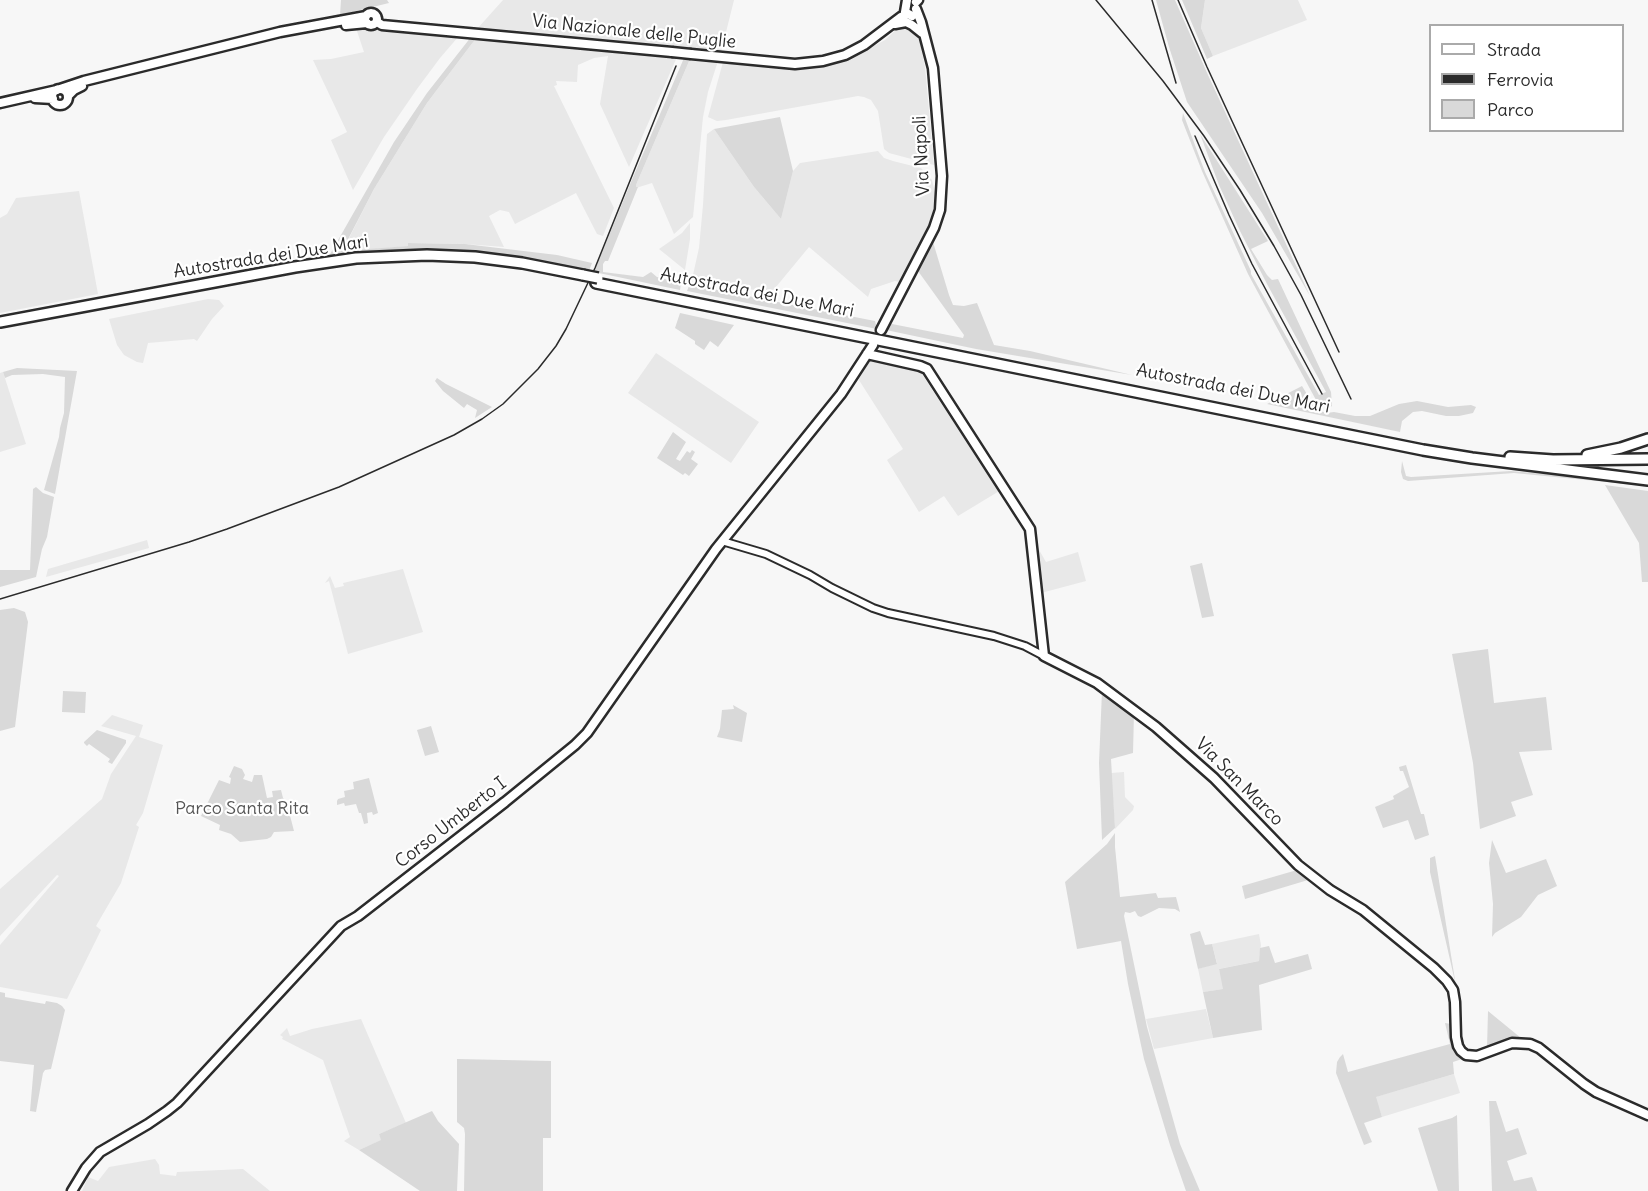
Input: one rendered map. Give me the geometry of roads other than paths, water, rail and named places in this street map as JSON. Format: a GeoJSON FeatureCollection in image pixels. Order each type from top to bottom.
{"type":"FeatureCollection","features":[{"type":"Feature","properties":{"kind":"highway","name":"Autostrada dei Due Mari"},"geometry":{"type":"LineString","coordinates":[[0,322],[334,263],[404,255],[451,256],[522,263],[597,281],[1504,459]]}},
{"type":"Feature","properties":{"kind":"highway","name":"Autostrada dei Due Mari"},"geometry":{"type":"LineString","coordinates":[[0,328],[312,267]]}},
{"type":"Feature","properties":{"kind":"highway"},"geometry":{"type":"LineString","coordinates":[[1504,459],[1584,455],[1648,440]]}},
{"type":"Feature","properties":{"kind":"highway"},"geometry":{"type":"LineString","coordinates":[[1504,459],[1648,462]]}},
{"type":"Feature","properties":{"kind":"highway"},"geometry":{"type":"LineString","coordinates":[[1504,459],[1648,480]]}},
{"type":"Feature","properties":{"kind":"main road","name":"Via Nazionale delle Puglie"},"geometry":{"type":"LineString","coordinates":[[881,32],[902,17],[912,6]]}},
{"type":"Feature","properties":{"kind":"main road","name":"Via Nazionale delle Puglie"},"geometry":{"type":"LineString","coordinates":[[366,20],[370,12],[378,17],[377,22],[382,25],[795,64],[835,59],[855,50],[872,40],[912,6]]}},
{"type":"Feature","properties":{"kind":"main road","name":"Via Napoli"},"geometry":{"type":"LineString","coordinates":[[880,330],[934,228],[940,210],[942,176],[933,75],[924,36],[912,6]]}},
{"type":"Feature","properties":{"kind":"main road"},"geometry":{"type":"LineString","coordinates":[[0,105],[84,81],[280,32],[366,20]]}},
{"type":"Feature","properties":{"kind":"main road"},"geometry":{"type":"LineString","coordinates":[[35,96],[53,99],[55,103],[61,105],[67,102],[68,96],[80,86],[315,28],[366,20]]}},
{"type":"Feature","properties":{"kind":"main road"},"geometry":{"type":"LineString","coordinates":[[890,27],[906,22],[924,36]]}},
{"type":"Feature","properties":{"kind":"main road"},"geometry":{"type":"LineString","coordinates":[[53,99],[53,94],[58,90],[64,90],[68,96]]}},
{"type":"Feature","properties":{"kind":"main road"},"geometry":{"type":"LineString","coordinates":[[722,541],[841,394],[873,345]]}},
{"type":"Feature","properties":{"kind":"main road"},"geometry":{"type":"LineString","coordinates":[[867,354],[927,369],[1030,529],[1044,656]]}},
{"type":"Feature","properties":{"kind":"main road","name":"Corso Umberto I"},"geometry":{"type":"LineString","coordinates":[[72,1191],[86,1168],[100,1152],[148,1124],[172,1106],[341,926],[358,916],[505,802],[587,733],[722,541]]}},
{"type":"Feature","properties":{"kind":"main road","name":"Via San Marco"},"geometry":{"type":"LineString","coordinates":[[1044,656],[1097,683],[1156,727],[1214,778],[1298,865],[1330,890],[1363,910],[1434,968],[1453,990],[1456,1037],[1458,1046],[1466,1055],[1477,1056],[1512,1043],[1530,1044],[1539,1048],[1596,1092],[1648,1115]]}},
{"type":"Feature","properties":{"kind":"street","name":"Via San Marco"},"geometry":{"type":"LineString","coordinates":[[722,541],[766,554],[873,608],[994,636],[1025,646],[1044,656]]}},
{"type":"Feature","properties":{"kind":"railway"},"geometry":{"type":"LineString","coordinates":[[1096,0],[1163,81],[1240,190],[1301,295],[1351,399]]}},
{"type":"Feature","properties":{"kind":"railway"},"geometry":{"type":"LineString","coordinates":[[1152,0],[1176,83]]}},
{"type":"Feature","properties":{"kind":"railway"},"geometry":{"type":"LineString","coordinates":[[1178,0],[1339,352]]}},
{"type":"Feature","properties":{"kind":"railway"},"geometry":{"type":"LineString","coordinates":[[0,599],[189,542],[339,487],[454,435],[503,404],[538,369],[566,329],[595,268],[676,66]]}},
{"type":"Feature","properties":{"kind":"railway"},"geometry":{"type":"LineString","coordinates":[[1195,136],[1252,264],[1322,394]]}},
{"type":"Feature","properties":{"kind":"park label","name":"Parco Santa Rita"},"geometry":{"type":"Point","coordinates":[242,809]}}]}
